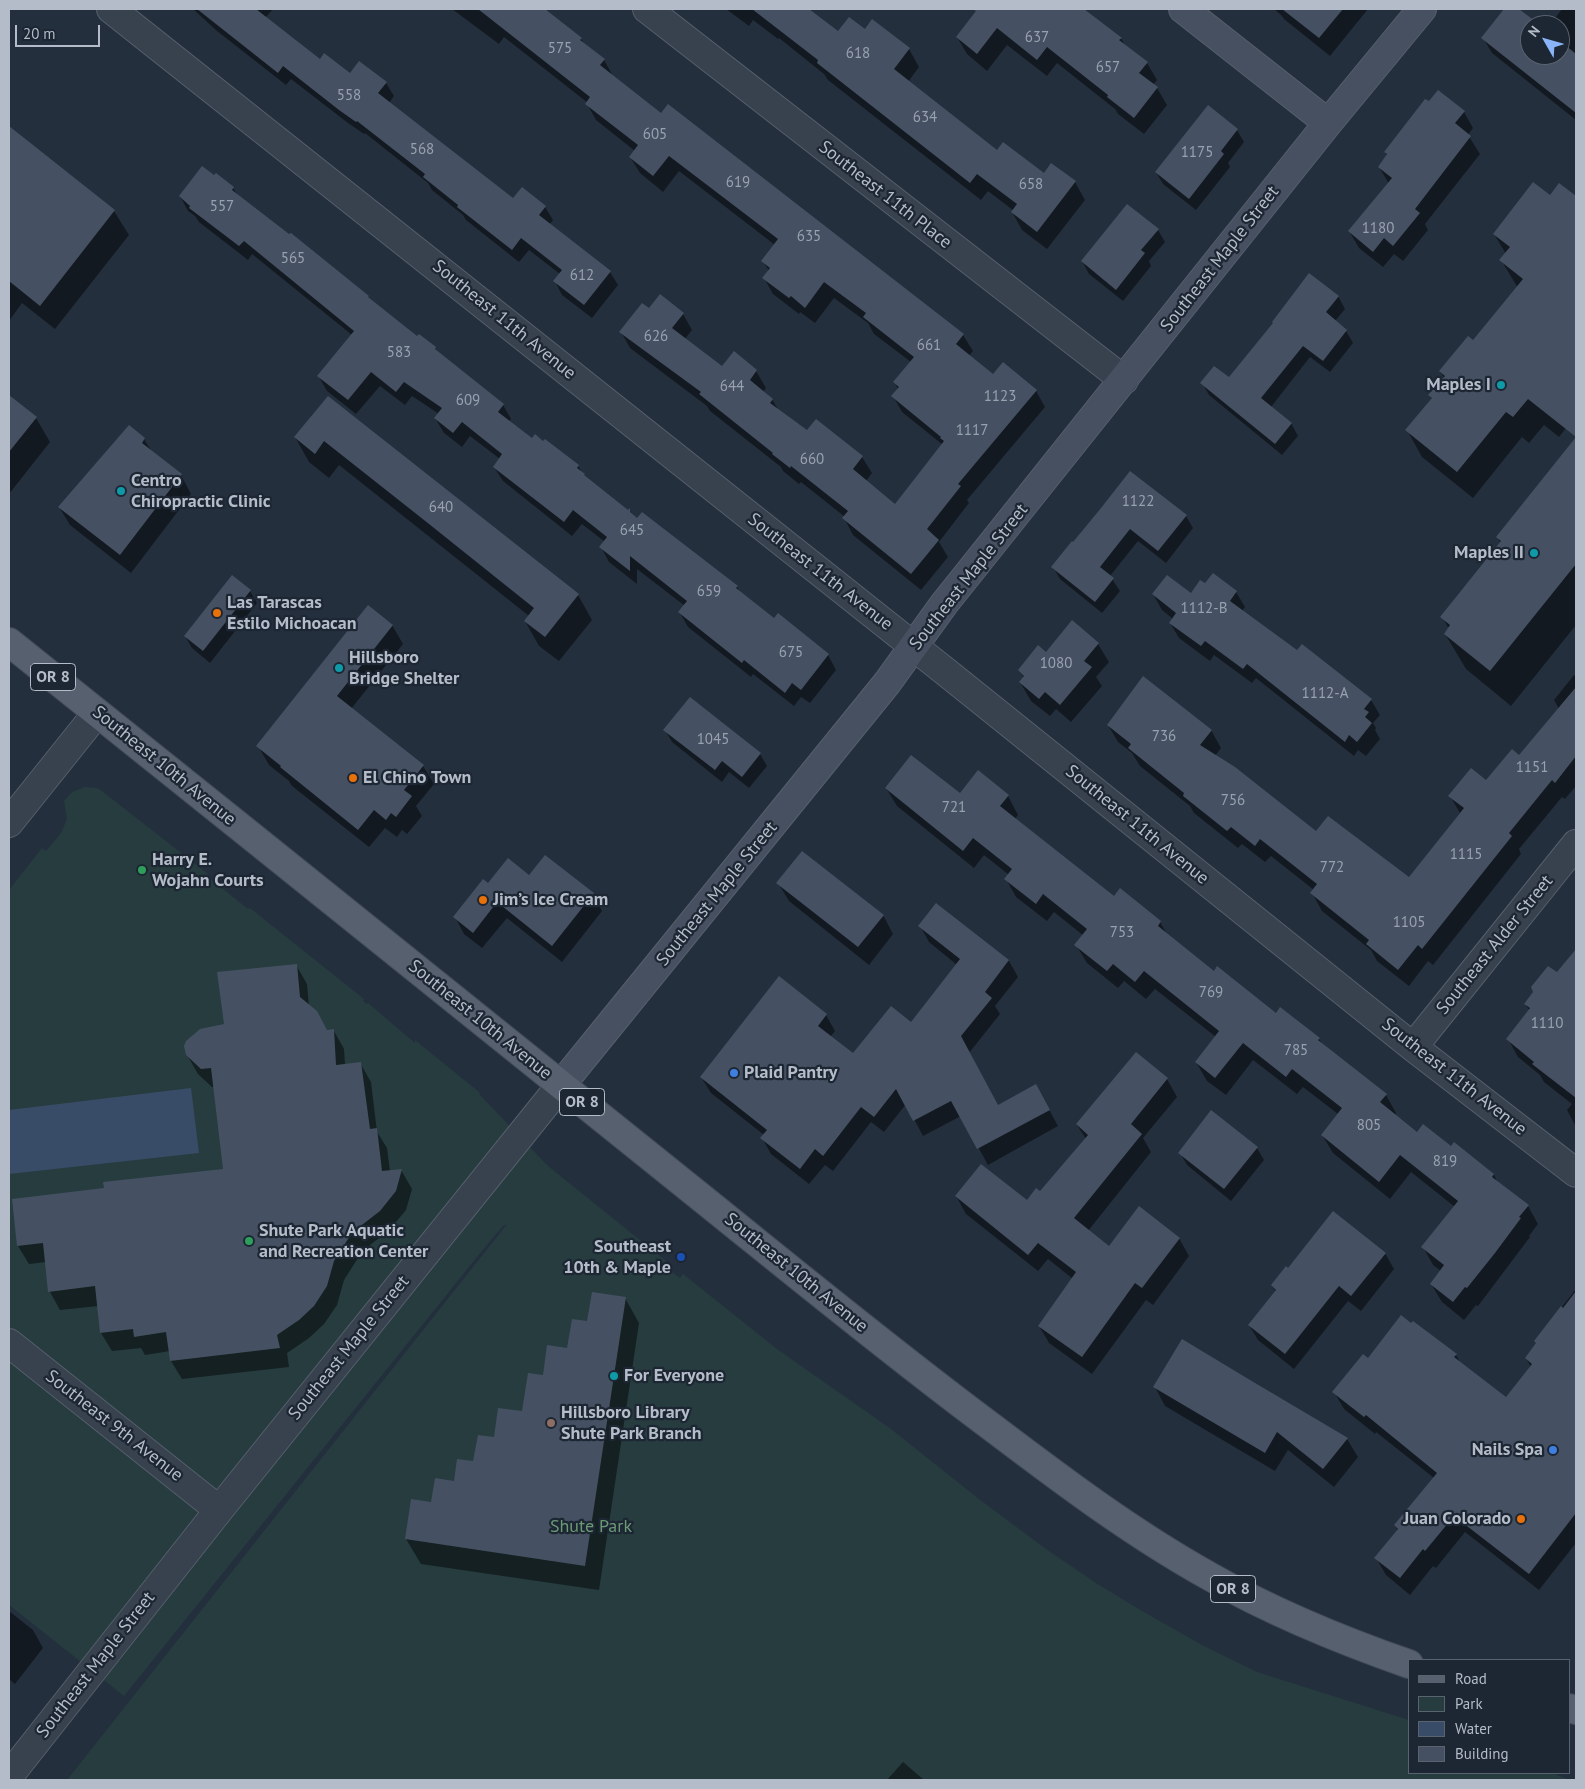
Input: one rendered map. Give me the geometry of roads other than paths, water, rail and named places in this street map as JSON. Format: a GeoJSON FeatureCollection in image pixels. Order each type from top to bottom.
{"type":"FeatureCollection","features":[{"type":"Feature","properties":{"kind":"main road","name":"Southeast 10th Avenue"},"geometry":{"type":"LineString","coordinates":[[9,642],[811,1287],[1071,1488],[1165,1550],[1229,1587],[1348,1642],[1408,1664]]}},
{"type":"Feature","properties":{"kind":"street","name":"Southeast 11th Avenue"},"geometry":{"type":"LineString","coordinates":[[112,9],[914,646],[1413,1047],[1576,1173]]}},
{"type":"Feature","properties":{"kind":"street","name":"Southeast 11th Place"},"geometry":{"type":"LineString","coordinates":[[647,9],[1124,380]]}},
{"type":"Feature","properties":{"kind":"street"},"geometry":{"type":"LineString","coordinates":[[1184,9],[1328,123]]}},
{"type":"Feature","properties":{"kind":"street","name":"Southeast Maple Street"},"geometry":{"type":"LineString","coordinates":[[9,1776],[219,1510],[881,691],[944,604],[1328,123],[1422,9]]}},
{"type":"Feature","properties":{"kind":"street"},"geometry":{"type":"LineString","coordinates":[[9,823],[97,713]]}},
{"type":"Feature","properties":{"kind":"street","name":"Southeast Alder Street"},"geometry":{"type":"LineString","coordinates":[[1413,1047],[1576,844]]}},
{"type":"Feature","properties":{"kind":"street","name":"Southeast 9th Avenue"},"geometry":{"type":"LineString","coordinates":[[9,1343],[219,1510]]}},
{"type":"Feature","properties":{"kind":"water"},"geometry":{"type":"Polygon","coordinates":[[[191,1088],[199,1153],[9,1174],[9,1110],[191,1088]]]}},
{"type":"Feature","properties":{"kind":"place","name":"Maples I"},"geometry":{"type":"Point","coordinates":[1501,385]}},
{"type":"Feature","properties":{"kind":"place","name":"Centro Chiropractic Clinic"},"geometry":{"type":"Point","coordinates":[121,491]}},
{"type":"Feature","properties":{"kind":"place","name":"Maples II"},"geometry":{"type":"Point","coordinates":[1534,553]}},
{"type":"Feature","properties":{"kind":"place","name":"Las Tarascas Estilo Michoacan"},"geometry":{"type":"Point","coordinates":[217,613]}},
{"type":"Feature","properties":{"kind":"place","name":"Hillsboro Bridge Shelter"},"geometry":{"type":"Point","coordinates":[339,668]}},
{"type":"Feature","properties":{"kind":"place","name":"El Chino Town"},"geometry":{"type":"Point","coordinates":[353,778]}},
{"type":"Feature","properties":{"kind":"place","name":"Harry E. Wojahn Courts"},"geometry":{"type":"Point","coordinates":[142,870]}},
{"type":"Feature","properties":{"kind":"place","name":"Jim’s Ice Cream"},"geometry":{"type":"Point","coordinates":[483,900]}},
{"type":"Feature","properties":{"kind":"place","name":"Plaid Pantry"},"geometry":{"type":"Point","coordinates":[734,1073]}},
{"type":"Feature","properties":{"kind":"place","name":"Shute Park Aquatic and Recreation Center"},"geometry":{"type":"Point","coordinates":[249,1241]}},
{"type":"Feature","properties":{"kind":"place","name":"Southeast 10th & Maple"},"geometry":{"type":"Point","coordinates":[681,1257]}},
{"type":"Feature","properties":{"kind":"place","name":"For Everyone"},"geometry":{"type":"Point","coordinates":[614,1376]}},
{"type":"Feature","properties":{"kind":"place","name":"Hillsboro Library Shute Park Branch"},"geometry":{"type":"Point","coordinates":[551,1423]}},
{"type":"Feature","properties":{"kind":"place","name":"Nails Spa"},"geometry":{"type":"Point","coordinates":[1553,1450]}},
{"type":"Feature","properties":{"kind":"place","name":"Juan Colorado"},"geometry":{"type":"Point","coordinates":[1521,1519]}},
{"type":"Feature","properties":{"kind":"park label","name":"Shute Park"},"geometry":{"type":"Point","coordinates":[591,1527]}}]}
